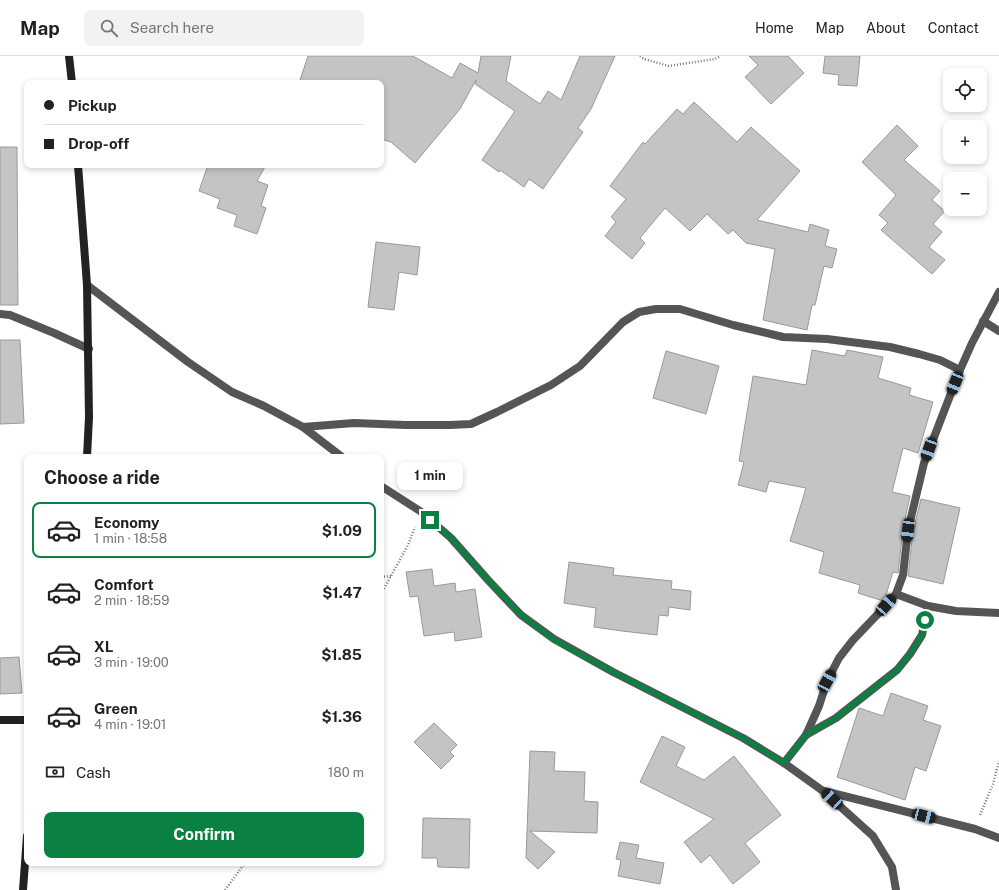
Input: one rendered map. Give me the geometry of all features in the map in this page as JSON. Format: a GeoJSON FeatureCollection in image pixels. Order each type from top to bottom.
{"type":"FeatureCollection","features":[{"type":"Feature","properties":{"kind":"main road"},"geometry":{"type":"LineString","coordinates":[[69,56],[72,80]]}},
{"type":"Feature","properties":{"kind":"main road"},"geometry":{"type":"LineString","coordinates":[[78,168],[87,285],[90,417],[87,454]]}},
{"type":"Feature","properties":{"kind":"main road"},"geometry":{"type":"LineString","coordinates":[[0,720],[24,720]]}},
{"type":"Feature","properties":{"kind":"main road"},"geometry":{"type":"LineString","coordinates":[[23,890],[25,866]]}},
{"type":"Feature","properties":{"kind":"street"},"geometry":{"type":"LineString","coordinates":[[87,285],[188,362],[232,392],[264,406],[303,427],[338,454]]}},
{"type":"Feature","properties":{"kind":"street"},"geometry":{"type":"LineString","coordinates":[[784,763],[806,735],[819,706],[827,681],[839,658],[853,640],[896,594],[903,575],[908,530],[924,463],[960,370],[999,292]]}},
{"type":"Feature","properties":{"kind":"street"},"geometry":{"type":"LineString","coordinates":[[303,427],[354,423],[406,425],[471,424],[551,385],[580,366],[623,322],[639,312],[656,309],[680,309],[733,325],[783,337],[827,339],[890,347],[940,360],[960,370]]}},
{"type":"Feature","properties":{"kind":"street"},"geometry":{"type":"LineString","coordinates":[[0,314],[10,315],[89,349]]}},
{"type":"Feature","properties":{"kind":"street"},"geometry":{"type":"LineString","coordinates":[[984,320],[999,331]]}},
{"type":"Feature","properties":{"kind":"street"},"geometry":{"type":"LineString","coordinates":[[384,488],[420,511],[451,538],[521,615],[554,640],[613,672],[743,738],[784,763],[823,791],[873,836],[892,867],[896,890]]}},
{"type":"Feature","properties":{"kind":"street"},"geometry":{"type":"LineString","coordinates":[[896,594],[928,606],[956,611],[999,613]]}},
{"type":"Feature","properties":{"kind":"street"},"geometry":{"type":"LineString","coordinates":[[806,735],[836,718],[897,670],[910,654],[922,635],[928,606]]}},
{"type":"Feature","properties":{"kind":"street"},"geometry":{"type":"LineString","coordinates":[[823,791],[975,829],[999,838]]}},
{"type":"Feature","properties":{"kind":"path"},"geometry":{"type":"LineString","coordinates":[[640,56],[644,59],[669,66],[715,59],[720,56]]}},
{"type":"Feature","properties":{"kind":"path"},"geometry":{"type":"LineString","coordinates":[[384,589],[408,546],[420,511]]}},
{"type":"Feature","properties":{"kind":"path"},"geometry":{"type":"LineString","coordinates":[[384,577],[391,576]]}},
{"type":"Feature","properties":{"kind":"path"},"geometry":{"type":"LineString","coordinates":[[975,829],[993,784],[999,760]]}},
{"type":"Feature","properties":{"kind":"path"},"geometry":{"type":"LineString","coordinates":[[225,890],[243,866]]}},
{"type":"Feature","properties":{"kind":"building"},"geometry":{"type":"Polygon","coordinates":[[[308,56],[413,56],[452,78],[460,63],[478,73],[481,56],[511,56],[506,81],[540,104],[548,91],[561,100],[580,56],[615,56],[591,109],[578,128],[583,132],[543,189],[529,179],[524,187],[500,170],[499,172],[482,160],[515,111],[475,84],[476,80],[460,109],[415,163],[391,142],[384,140],[384,80],[300,80],[308,56]]]}},
{"type":"Feature","properties":{"kind":"building"},"geometry":{"type":"Polygon","coordinates":[[[749,56],[788,56],[804,73],[771,104],[745,77],[758,65],[749,56]]]}},
{"type":"Feature","properties":{"kind":"building"},"geometry":{"type":"Polygon","coordinates":[[[825,56],[860,56],[857,86],[838,85],[839,75],[823,73],[825,56]]]}},
{"type":"Feature","properties":{"kind":"building"},"geometry":{"type":"Polygon","coordinates":[[[694,102],[737,142],[751,127],[800,171],[757,220],[808,232],[810,224],[829,230],[825,246],[837,249],[832,268],[824,266],[815,305],[812,305],[807,330],[763,320],[775,249],[746,243],[733,230],[728,234],[707,214],[690,231],[665,208],[640,238],[645,243],[632,259],[605,236],[616,222],[611,217],[626,199],[610,186],[643,142],[645,144],[677,109],[683,114],[694,102]]]}},
{"type":"Feature","properties":{"kind":"building"},"geometry":{"type":"Polygon","coordinates":[[[897,125],[918,146],[904,160],[940,191],[932,200],[943,209],[943,213],[933,224],[942,232],[929,247],[945,260],[932,274],[881,230],[888,223],[879,215],[896,195],[862,162],[897,125]]]}},
{"type":"Feature","properties":{"kind":"building"},"geometry":{"type":"Polygon","coordinates":[[[0,147],[17,147],[18,305],[0,305],[0,147]]]}},
{"type":"Feature","properties":{"kind":"building"},"geometry":{"type":"Polygon","coordinates":[[[207,168],[264,168],[257,181],[268,185],[261,206],[266,208],[257,234],[234,226],[237,215],[217,208],[220,199],[199,191],[207,168]]]}},
{"type":"Feature","properties":{"kind":"building"},"geometry":{"type":"Polygon","coordinates":[[[376,242],[420,247],[417,275],[399,272],[394,310],[368,307],[376,242]]]}},
{"type":"Feature","properties":{"kind":"building"},"geometry":{"type":"Polygon","coordinates":[[[0,340],[20,340],[24,423],[0,424],[0,340]]]}},
{"type":"Feature","properties":{"kind":"building"},"geometry":{"type":"Polygon","coordinates":[[[812,350],[845,356],[847,350],[883,357],[878,378],[911,388],[909,395],[933,402],[918,453],[903,448],[892,492],[910,496],[903,529],[898,573],[893,572],[883,601],[858,593],[860,585],[819,573],[824,552],[790,541],[806,488],[769,481],[766,492],[738,485],[744,462],[739,461],[753,376],[806,385],[812,350]]]}},
{"type":"Feature","properties":{"kind":"building"},"geometry":{"type":"Polygon","coordinates":[[[666,351],[719,366],[706,414],[653,398],[666,351]]]}},
{"type":"Feature","properties":{"kind":"building"},"geometry":{"type":"Polygon","coordinates":[[[921,499],[960,508],[943,584],[908,576],[913,531],[921,499]]]}},
{"type":"Feature","properties":{"kind":"building"},"geometry":{"type":"Polygon","coordinates":[[[569,562],[614,568],[613,575],[672,581],[671,589],[691,591],[690,610],[669,607],[668,616],[659,615],[657,635],[594,627],[596,608],[564,603],[569,562]]]}},
{"type":"Feature","properties":{"kind":"building"},"geometry":{"type":"Polygon","coordinates":[[[432,569],[434,586],[455,583],[456,592],[475,589],[482,637],[455,641],[454,632],[424,636],[418,596],[410,597],[406,572],[432,569]]]}},
{"type":"Feature","properties":{"kind":"building"},"geometry":{"type":"Polygon","coordinates":[[[19,657],[22,693],[0,694],[0,658],[19,657]]]}},
{"type":"Feature","properties":{"kind":"building"},"geometry":{"type":"Polygon","coordinates":[[[891,693],[928,706],[923,720],[941,726],[926,771],[915,767],[905,800],[837,777],[859,708],[883,716],[891,693]]]}},
{"type":"Feature","properties":{"kind":"building"},"geometry":{"type":"Polygon","coordinates":[[[434,723],[457,745],[450,752],[454,756],[441,769],[414,742],[434,723]]]}},
{"type":"Feature","properties":{"kind":"building"},"geometry":{"type":"Polygon","coordinates":[[[662,736],[685,747],[676,766],[704,780],[734,756],[781,815],[745,843],[760,862],[733,884],[710,855],[701,863],[684,842],[714,819],[640,782],[662,736]]]}},
{"type":"Feature","properties":{"kind":"building"},"geometry":{"type":"Polygon","coordinates":[[[530,751],[555,752],[554,771],[585,772],[584,801],[598,802],[597,833],[530,831],[555,852],[538,869],[526,858],[530,751]]]}},
{"type":"Feature","properties":{"kind":"building"},"geometry":{"type":"Polygon","coordinates":[[[423,818],[470,819],[469,868],[438,867],[437,858],[422,858],[423,818]]]}},
{"type":"Feature","properties":{"kind":"building"},"geometry":{"type":"Polygon","coordinates":[[[620,842],[639,845],[636,858],[664,863],[660,884],[618,876],[621,860],[616,859],[620,842]]]}},
{"type":"Feature","properties":{"kind":"route"},"geometry":{"type":"LineString","coordinates":[[430,520],[451,538],[521,615],[554,640],[678,706],[743,738],[784,763],[806,735],[836,718],[897,670],[910,654],[922,635],[925,620]]}}]}
